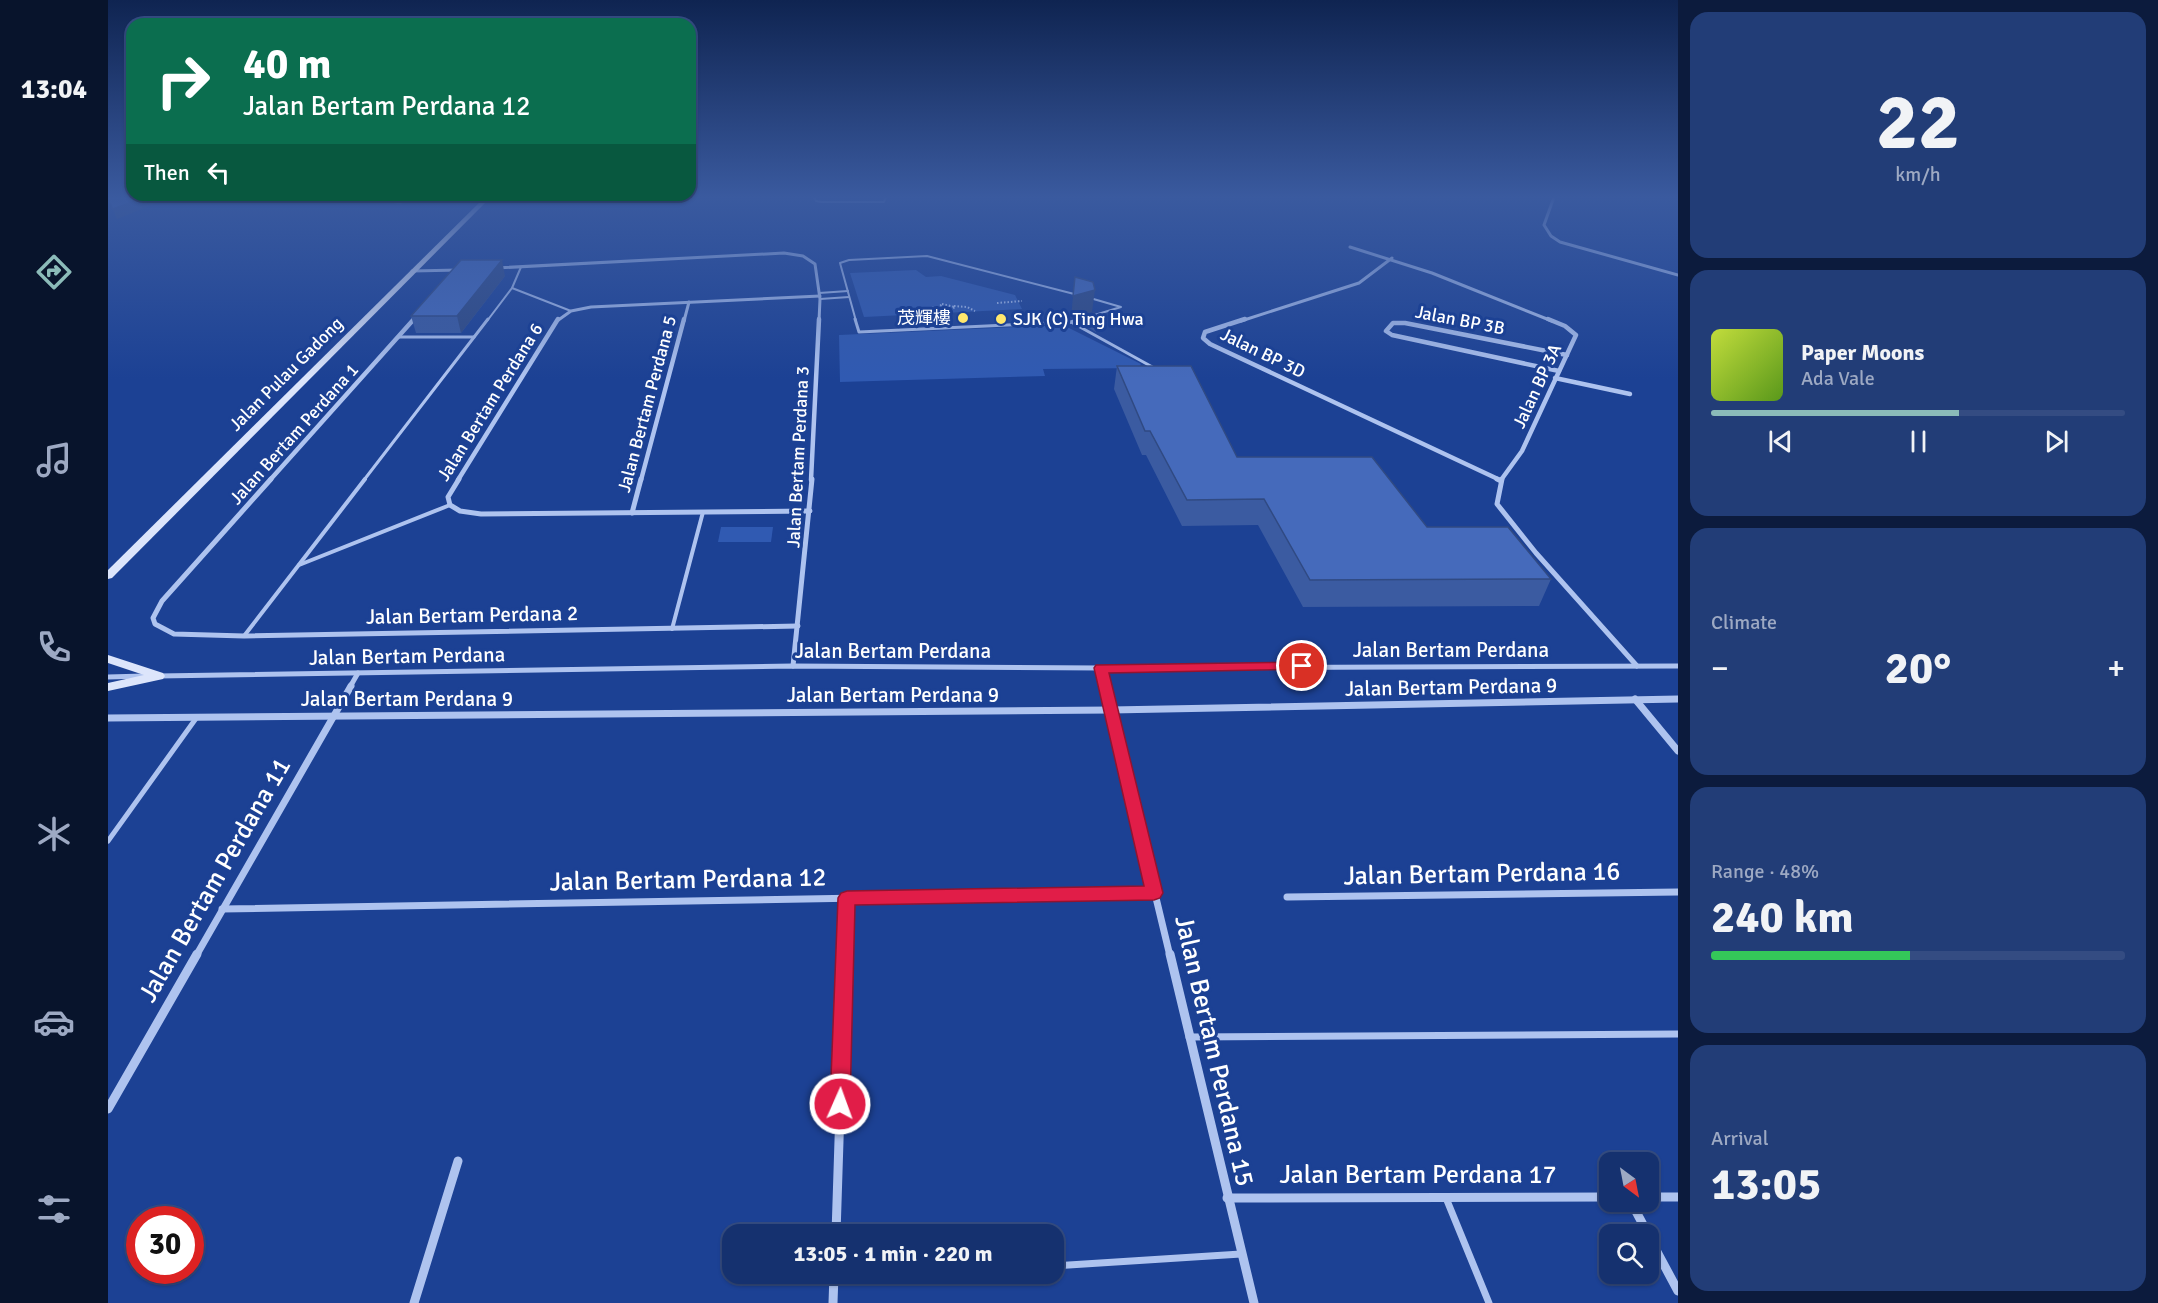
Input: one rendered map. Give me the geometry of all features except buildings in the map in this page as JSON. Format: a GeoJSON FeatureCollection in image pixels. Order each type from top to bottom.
{"type":"FeatureCollection","features":[{"type":"Feature","properties":{"kind":"main road","name":"Jalan Pulau Gadong"},"geometry":{"type":"LineString","coordinates":[[108,576],[426,258]]}},
{"type":"Feature","properties":{"kind":"main road"},"geometry":{"type":"LineString","coordinates":[[108,659],[159,676]]}},
{"type":"Feature","properties":{"kind":"main road"},"geometry":{"type":"LineString","coordinates":[[108,687],[159,676]]}},
{"type":"Feature","properties":{"kind":"street","name":"Jalan Bertam Perdana 3"},"geometry":{"type":"LineString","coordinates":[[521,267],[686,258]]}},
{"type":"Feature","properties":{"kind":"street","name":"Jalan Bertam Perdana 3"},"geometry":{"type":"LineString","coordinates":[[793,666],[810,511],[820,296],[815,264],[806,258]]}},
{"type":"Feature","properties":{"kind":"street","name":"Jalan BP 3A"},"geometry":{"type":"LineString","coordinates":[[1392,258],[1566,326],[1576,335],[1522,451],[1502,481],[1497,504],[1637,666]]}},
{"type":"Feature","properties":{"kind":"street","name":"Jalan BP 3D"},"geometry":{"type":"LineString","coordinates":[[1392,258],[1359,283],[1205,332],[1203,338],[1210,344],[1502,481]]}},
{"type":"Feature","properties":{"kind":"street"},"geometry":{"type":"LineString","coordinates":[[1614,258],[1678,275]]}},
{"type":"Feature","properties":{"kind":"street"},"geometry":{"type":"LineString","coordinates":[[490,268],[521,267]]}},
{"type":"Feature","properties":{"kind":"street"},"geometry":{"type":"LineString","coordinates":[[412,271],[469,269]]}},
{"type":"Feature","properties":{"kind":"street"},"geometry":{"type":"LineString","coordinates":[[451,278],[459,270]]}},
{"type":"Feature","properties":{"kind":"street"},"geometry":{"type":"LineString","coordinates":[[571,311],[591,307],[820,296]]}},
{"type":"Feature","properties":{"kind":"street","name":"Jalan Bertam Perdana 5"},"geometry":{"type":"LineString","coordinates":[[632,513],[689,302]]}},
{"type":"Feature","properties":{"kind":"street","name":"Jalan Bertam Perdana 6"},"geometry":{"type":"LineString","coordinates":[[571,311],[559,317],[554,325],[448,497],[450,505],[460,511],[481,514],[632,513]]}},
{"type":"Feature","properties":{"kind":"street","name":"Jalan Bertam Perdana 1"},"geometry":{"type":"LineString","coordinates":[[153,618],[162,601],[421,312]]}},
{"type":"Feature","properties":{"kind":"street","name":"Jalan BP 3B"},"geometry":{"type":"LineString","coordinates":[[1559,371],[1392,335],[1386,331],[1393,323],[1405,323],[1567,355]]}},
{"type":"Feature","properties":{"kind":"street"},"geometry":{"type":"LineString","coordinates":[[1555,378],[1630,394]]}},
{"type":"Feature","properties":{"kind":"street"},"geometry":{"type":"LineString","coordinates":[[632,513],[810,511]]}},
{"type":"Feature","properties":{"kind":"street","name":"Jalan Bertam Perdana 2"},"geometry":{"type":"LineString","coordinates":[[153,618],[155,624],[162,630],[174,634],[244,636],[798,627]]}},
{"type":"Feature","properties":{"kind":"street","name":"Jalan Bertam Perdana"},"geometry":{"type":"LineString","coordinates":[[108,677],[793,666],[1101,668],[1678,666]]}},
{"type":"Feature","properties":{"kind":"street","name":"Jalan Bertam Perdana 15"},"geometry":{"type":"LineString","coordinates":[[1101,668],[1254,1303]]}},
{"type":"Feature","properties":{"kind":"street","name":"Jalan Bertam Perdana 11"},"geometry":{"type":"LineString","coordinates":[[108,1109],[111,1099],[358,673]]}},
{"type":"Feature","properties":{"kind":"street"},"geometry":{"type":"LineString","coordinates":[[1635,699],[1678,751]]}},
{"type":"Feature","properties":{"kind":"street","name":"Jalan Bertam Perdana 9"},"geometry":{"type":"LineString","coordinates":[[108,718],[1111,710],[1678,699]]}},
{"type":"Feature","properties":{"kind":"street","name":"Jalan Bertam Perdana 16"},"geometry":{"type":"LineString","coordinates":[[1287,897],[1678,892]]}},
{"type":"Feature","properties":{"kind":"street","name":"Jalan Bertam Perdana 12"},"geometry":{"type":"LineString","coordinates":[[222,909],[1154,893]]}},
{"type":"Feature","properties":{"kind":"street"},"geometry":{"type":"LineString","coordinates":[[836,1224],[847,898]]}},
{"type":"Feature","properties":{"kind":"street"},"geometry":{"type":"LineString","coordinates":[[414,1303],[458,1161]]}},
{"type":"Feature","properties":{"kind":"street","name":"Jalan Bertam Perdana 17"},"geometry":{"type":"LineString","coordinates":[[1227,1198],[1599,1197]]}},
{"type":"Feature","properties":{"kind":"street"},"geometry":{"type":"LineString","coordinates":[[1659,1197],[1678,1197]]}},
{"type":"Feature","properties":{"kind":"street"},"geometry":{"type":"LineString","coordinates":[[1659,1256],[1678,1291]]}},
{"type":"Feature","properties":{"kind":"street"},"geometry":{"type":"LineString","coordinates":[[833,1303],[834,1284]]}},
{"type":"Feature","properties":{"kind":"lane"},"geometry":{"type":"LineString","coordinates":[[892,258],[849,260],[840,263],[859,332],[1071,322],[1120,307],[934,258]]}},
{"type":"Feature","properties":{"kind":"lane"},"geometry":{"type":"LineString","coordinates":[[244,636],[512,288],[521,267]]}},
{"type":"Feature","properties":{"kind":"lane"},"geometry":{"type":"LineString","coordinates":[[512,288],[571,311]]}},
{"type":"Feature","properties":{"kind":"lane"},"geometry":{"type":"LineString","coordinates":[[820,296],[848,291]]}},
{"type":"Feature","properties":{"kind":"lane"},"geometry":{"type":"LineString","coordinates":[[820,296],[849,297]]}},
{"type":"Feature","properties":{"kind":"lane"},"geometry":{"type":"LineString","coordinates":[[1071,322],[1156,369]]}},
{"type":"Feature","properties":{"kind":"lane"},"geometry":{"type":"LineString","coordinates":[[399,337],[474,337]]}},
{"type":"Feature","properties":{"kind":"lane"},"geometry":{"type":"LineString","coordinates":[[298,566],[450,505]]}},
{"type":"Feature","properties":{"kind":"lane"},"geometry":{"type":"LineString","coordinates":[[672,629],[703,512]]}},
{"type":"Feature","properties":{"kind":"lane"},"geometry":{"type":"LineString","coordinates":[[108,841],[197,717]]}},
{"type":"Feature","properties":{"kind":"lane"},"geometry":{"type":"LineString","coordinates":[[1189,1037],[1678,1034]]}},
{"type":"Feature","properties":{"kind":"lane"},"geometry":{"type":"LineString","coordinates":[[1446,1198],[1489,1303]]}},
{"type":"Feature","properties":{"kind":"lane"},"geometry":{"type":"LineString","coordinates":[[1064,1265],[1241,1254]]}},
{"type":"Feature","properties":{"kind":"path"},"geometry":{"type":"LineString","coordinates":[[997,303],[1022,301]]}},
{"type":"Feature","properties":{"kind":"path"},"geometry":{"type":"LineString","coordinates":[[921,315],[924,309],[945,304],[967,307],[975,312]]}},
{"type":"Feature","properties":{"kind":"path"},"geometry":{"type":"LineString","coordinates":[[938,307],[948,310],[953,309],[954,306]]}},
{"type":"Feature","properties":{"kind":"shaded area"},"geometry":{"type":"Polygon","coordinates":[[[916,270],[926,277],[941,276],[1015,295],[1022,309],[864,317],[850,273],[916,270]]]}},
{"type":"Feature","properties":{"kind":"shaded area"},"geometry":{"type":"Polygon","coordinates":[[[1063,325],[1141,364],[1138,368],[1043,369],[1045,376],[840,382],[839,335],[1063,325]]]}},
{"type":"Feature","properties":{"kind":"shaded area"},"geometry":{"type":"Polygon","coordinates":[[[721,527],[773,527],[771,542],[718,542],[721,527]]]}},
{"type":"Feature","properties":{"kind":"place","name":"茂輝樓"},"geometry":{"type":"Point","coordinates":[963,318]}},
{"type":"Feature","properties":{"kind":"place","name":"SJK (C) Ting Hwa"},"geometry":{"type":"Point","coordinates":[1001,319]}},
{"type":"Feature","properties":{"kind":"route"},"geometry":{"type":"LineString","coordinates":[[840,1104],[847,898],[1154,893],[1101,668],[1302,666]]}}]}
